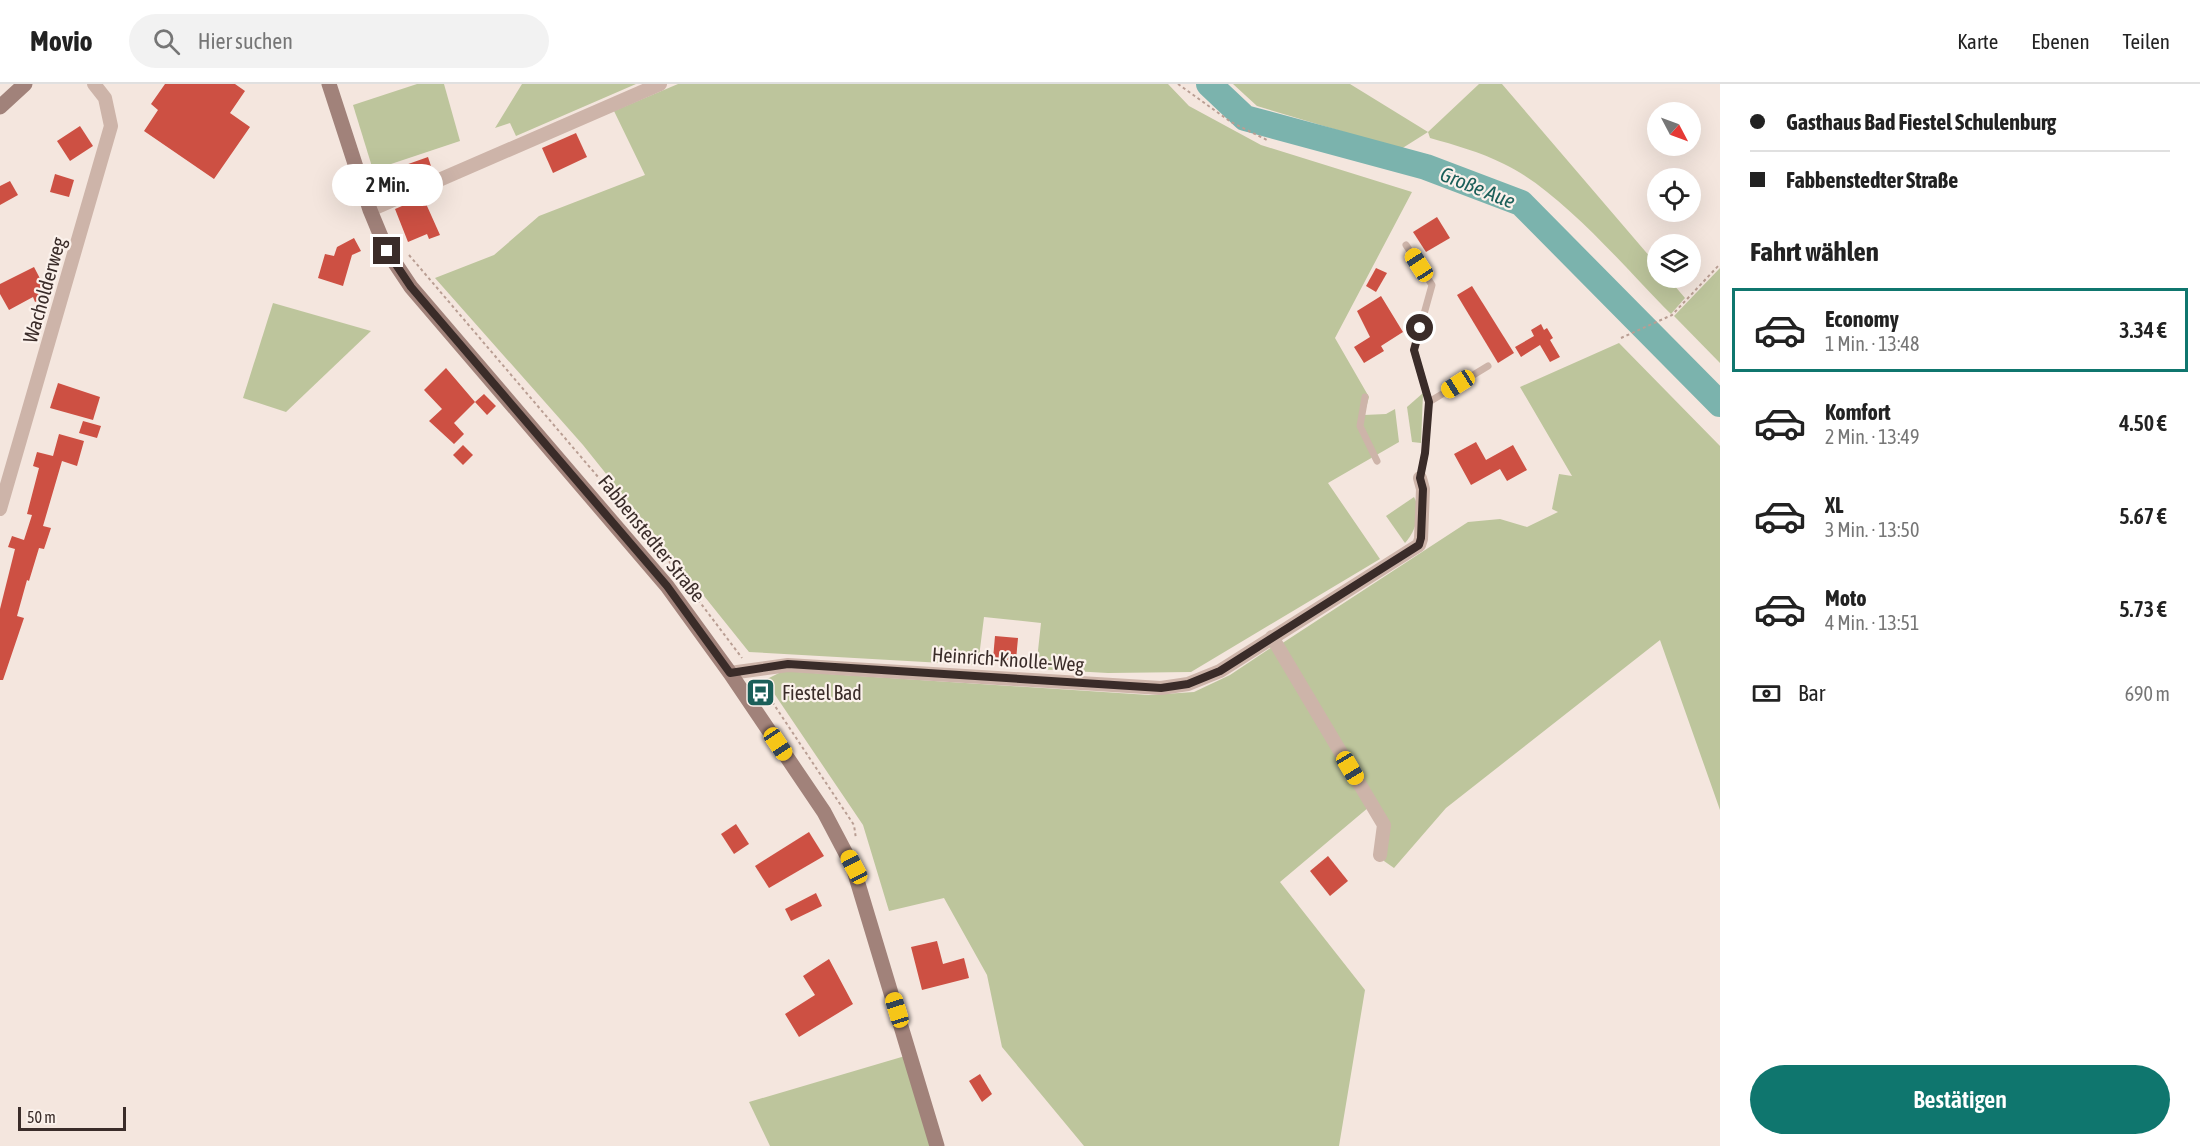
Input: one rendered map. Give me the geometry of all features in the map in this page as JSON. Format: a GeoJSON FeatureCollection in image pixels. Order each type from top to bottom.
{"type":"FeatureCollection","features":[{"type":"Feature","properties":{"kind":"street"},"geometry":{"type":"LineString","coordinates":[[0,107],[25,84]]}},
{"type":"Feature","properties":{"kind":"street","name":"Wacholderweg"},"geometry":{"type":"LineString","coordinates":[[0,509],[111,126],[105,98],[94,84]]}},
{"type":"Feature","properties":{"kind":"street","name":"Fabbenstedter Straße"},"geometry":{"type":"LineString","coordinates":[[329,84],[370,210],[387,251],[411,287],[667,586],[730,673],[824,812],[854,867],[937,1146]]}},
{"type":"Feature","properties":{"kind":"street"},"geometry":{"type":"LineString","coordinates":[[370,210],[660,84]]}},
{"type":"Feature","properties":{"kind":"street","name":"Heinrich-Knolle-Weg"},"geometry":{"type":"LineString","coordinates":[[730,673],[788,664],[1161,688],[1188,684],[1220,671],[1419,545],[1423,489],[1420,478]]}},
{"type":"Feature","properties":{"kind":"street"},"geometry":{"type":"LineString","coordinates":[[1272,637],[1384,825],[1380,855]]}},
{"type":"Feature","properties":{"kind":"lane"},"geometry":{"type":"LineString","coordinates":[[1406,245],[1432,285],[1414,350],[1429,402],[1425,453],[1420,478]]}},
{"type":"Feature","properties":{"kind":"lane"},"geometry":{"type":"LineString","coordinates":[[1429,402],[1488,366]]}},
{"type":"Feature","properties":{"kind":"lane"},"geometry":{"type":"LineString","coordinates":[[1365,397],[1360,426],[1377,461]]}},
{"type":"Feature","properties":{"kind":"path"},"geometry":{"type":"LineString","coordinates":[[1178,84],[1231,122],[1267,140]]}},
{"type":"Feature","properties":{"kind":"path"},"geometry":{"type":"LineString","coordinates":[[1621,338],[1672,315],[1720,264]]}},
{"type":"Feature","properties":{"kind":"green space"},"geometry":{"type":"Polygon","coordinates":[[[417,84],[444,84],[460,141],[373,170],[353,105],[417,84]]]}},
{"type":"Feature","properties":{"kind":"green space"},"geometry":{"type":"Polygon","coordinates":[[[522,84],[636,84],[516,136],[510,123],[495,128],[522,84]]]}},
{"type":"Feature","properties":{"kind":"green space"},"geometry":{"type":"Polygon","coordinates":[[[678,84],[1168,84],[1189,106],[1261,145],[1412,192],[1335,338],[1369,397],[1364,415],[1386,414],[1395,409],[1399,442],[1328,483],[1380,559],[1191,672],[1108,673],[1036,669],[1041,623],[984,617],[978,665],[749,652],[583,445],[435,278],[494,255],[539,216],[645,175],[614,111],[678,84]]]}},
{"type":"Feature","properties":{"kind":"green space"},"geometry":{"type":"Polygon","coordinates":[[[1233,84],[1350,84],[1428,132],[1401,149],[1257,106],[1233,84]]]}},
{"type":"Feature","properties":{"kind":"green space"},"geometry":{"type":"Polygon","coordinates":[[[1479,84],[1502,84],[1647,253],[1647,288],[1676,288],[1685,298],[1671,314],[1592,232],[1548,192],[1504,164],[1477,152],[1430,138],[1428,132],[1479,84]]]}},
{"type":"Feature","properties":{"kind":"green space"},"geometry":{"type":"Polygon","coordinates":[[[1720,268],[1720,363],[1674,316],[1720,268]]]}},
{"type":"Feature","properties":{"kind":"green space"},"geometry":{"type":"Polygon","coordinates":[[[273,303],[371,331],[286,412],[243,398],[273,303]]]}},
{"type":"Feature","properties":{"kind":"green space"},"geometry":{"type":"Polygon","coordinates":[[[1619,343],[1720,446],[1720,810],[1660,640],[1446,808],[1394,868],[1384,861],[1388,826],[1281,644],[1468,522],[1500,519],[1527,527],[1558,512],[1552,509],[1559,474],[1572,476],[1520,387],[1619,343]]]}},
{"type":"Feature","properties":{"kind":"green space"},"geometry":{"type":"Polygon","coordinates":[[[1423,393],[1421,443],[1412,442],[1407,407],[1423,393]]]}},
{"type":"Feature","properties":{"kind":"green space"},"geometry":{"type":"Polygon","coordinates":[[[1414,497],[1418,508],[1417,521],[1405,543],[1386,516],[1414,497]]]}},
{"type":"Feature","properties":{"kind":"green space"},"geometry":{"type":"Polygon","coordinates":[[[1272,647],[1369,807],[1280,882],[1365,990],[1339,1146],[1084,1146],[1002,1047],[987,975],[944,898],[889,911],[863,825],[765,680],[783,671],[1149,695],[1194,692],[1230,675],[1272,647]]]}},
{"type":"Feature","properties":{"kind":"green space"},"geometry":{"type":"Polygon","coordinates":[[[905,1056],[932,1146],[770,1146],[749,1102],[905,1056]]]}},
{"type":"Feature","properties":{"kind":"building"},"geometry":{"type":"Polygon","coordinates":[[[165,84],[235,84],[245,91],[230,113],[250,127],[214,179],[144,131],[158,110],[151,104],[165,84]]]}},
{"type":"Feature","properties":{"kind":"building"},"geometry":{"type":"Polygon","coordinates":[[[80,126],[93,146],[70,161],[57,141],[80,126]]]}},
{"type":"Feature","properties":{"kind":"building"},"geometry":{"type":"Polygon","coordinates":[[[576,133],[587,157],[553,173],[542,148],[576,133]]]}},
{"type":"Feature","properties":{"kind":"building"},"geometry":{"type":"Polygon","coordinates":[[[428,157],[432,169],[415,175],[417,180],[389,192],[386,190],[380,174],[428,157]]]}},
{"type":"Feature","properties":{"kind":"building"},"geometry":{"type":"Polygon","coordinates":[[[55,174],[74,180],[69,197],[50,192],[55,174]]]}},
{"type":"Feature","properties":{"kind":"building"},"geometry":{"type":"Polygon","coordinates":[[[10,181],[18,195],[0,205],[0,186],[10,181]]]}},
{"type":"Feature","properties":{"kind":"building"},"geometry":{"type":"Polygon","coordinates":[[[423,197],[440,235],[429,239],[427,234],[408,242],[395,209],[423,197]]]}},
{"type":"Feature","properties":{"kind":"building"},"geometry":{"type":"Polygon","coordinates":[[[1437,217],[1450,238],[1426,252],[1413,232],[1437,217]]]}},
{"type":"Feature","properties":{"kind":"building"},"geometry":{"type":"Polygon","coordinates":[[[354,238],[361,251],[352,255],[343,286],[318,278],[325,254],[334,256],[337,247],[354,238]]]}},
{"type":"Feature","properties":{"kind":"building"},"geometry":{"type":"Polygon","coordinates":[[[34,267],[46,290],[44,291],[46,296],[35,302],[33,297],[9,310],[0,294],[0,284],[34,267]]]}},
{"type":"Feature","properties":{"kind":"building"},"geometry":{"type":"Polygon","coordinates":[[[1376,268],[1387,273],[1376,292],[1366,286],[1376,268]]]}},
{"type":"Feature","properties":{"kind":"building"},"geometry":{"type":"Polygon","coordinates":[[[1472,286],[1514,353],[1498,363],[1457,295],[1472,286]]]}},
{"type":"Feature","properties":{"kind":"building"},"geometry":{"type":"Polygon","coordinates":[[[1381,296],[1403,332],[1381,346],[1384,351],[1364,363],[1354,347],[1370,337],[1357,311],[1381,296]]]}},
{"type":"Feature","properties":{"kind":"building"},"geometry":{"type":"Polygon","coordinates":[[[1541,324],[1544,330],[1547,328],[1553,338],[1550,340],[1560,357],[1550,362],[1540,345],[1521,357],[1515,347],[1534,336],[1531,330],[1541,324]]]}},
{"type":"Feature","properties":{"kind":"building"},"geometry":{"type":"Polygon","coordinates":[[[446,368],[475,402],[454,423],[464,434],[454,444],[429,421],[442,409],[424,390],[446,368]]]}},
{"type":"Feature","properties":{"kind":"building"},"geometry":{"type":"Polygon","coordinates":[[[58,383],[100,397],[93,420],[50,408],[58,383]]]}},
{"type":"Feature","properties":{"kind":"building"},"geometry":{"type":"Polygon","coordinates":[[[484,394],[496,406],[487,415],[475,402],[484,394]]]}},
{"type":"Feature","properties":{"kind":"building"},"geometry":{"type":"Polygon","coordinates":[[[83,421],[101,426],[97,438],[79,433],[83,421]]]}},
{"type":"Feature","properties":{"kind":"building"},"geometry":{"type":"Polygon","coordinates":[[[59,434],[84,441],[77,466],[62,461],[43,526],[51,528],[44,549],[39,548],[29,581],[27,580],[17,616],[24,618],[3,680],[0,680],[0,609],[15,549],[8,547],[12,536],[24,540],[32,515],[27,514],[39,468],[33,466],[37,452],[53,456],[59,434]]]}},
{"type":"Feature","properties":{"kind":"building"},"geometry":{"type":"Polygon","coordinates":[[[1476,442],[1486,460],[1513,445],[1527,470],[1507,481],[1500,469],[1471,485],[1454,454],[1476,442]]]}},
{"type":"Feature","properties":{"kind":"building"},"geometry":{"type":"Polygon","coordinates":[[[463,445],[473,455],[463,465],[453,455],[463,445]]]}},
{"type":"Feature","properties":{"kind":"building"},"geometry":{"type":"Polygon","coordinates":[[[995,636],[1018,638],[1016,660],[993,659],[995,636]]]}},
{"type":"Feature","properties":{"kind":"building"},"geometry":{"type":"Polygon","coordinates":[[[736,824],[749,844],[734,854],[721,834],[736,824]]]}},
{"type":"Feature","properties":{"kind":"building"},"geometry":{"type":"Polygon","coordinates":[[[809,832],[824,856],[769,888],[755,866],[809,832]]]}},
{"type":"Feature","properties":{"kind":"building"},"geometry":{"type":"Polygon","coordinates":[[[1328,856],[1348,881],[1330,896],[1310,871],[1328,856]]]}},
{"type":"Feature","properties":{"kind":"building"},"geometry":{"type":"Polygon","coordinates":[[[816,893],[822,906],[791,921],[785,909],[816,893]]]}},
{"type":"Feature","properties":{"kind":"building"},"geometry":{"type":"Polygon","coordinates":[[[937,941],[943,964],[964,958],[969,978],[922,990],[911,947],[937,941]]]}},
{"type":"Feature","properties":{"kind":"building"},"geometry":{"type":"Polygon","coordinates":[[[829,959],[853,1004],[799,1037],[785,1014],[815,995],[803,976],[829,959]]]}},
{"type":"Feature","properties":{"kind":"building"},"geometry":{"type":"Polygon","coordinates":[[[980,1074],[992,1094],[982,1102],[969,1081],[980,1074]]]}},
{"type":"Feature","properties":{"kind":"waterway","name":"Große Aue"},"geometry":{"type":"LineString","coordinates":[[1209,84],[1245,118],[1426,167],[1521,203],[1720,404]]}},
{"type":"Feature","properties":{"kind":"place","name":"Fiestel Bad"},"geometry":{"type":"Point","coordinates":[761,692]}},
{"type":"Feature","properties":{"kind":"route"},"geometry":{"type":"LineString","coordinates":[[387,251],[411,287],[667,586],[730,673],[788,664],[1161,688],[1188,684],[1220,671],[1419,545],[1423,489],[1420,478],[1425,453],[1429,402],[1414,350],[1420,328]]}}]}
